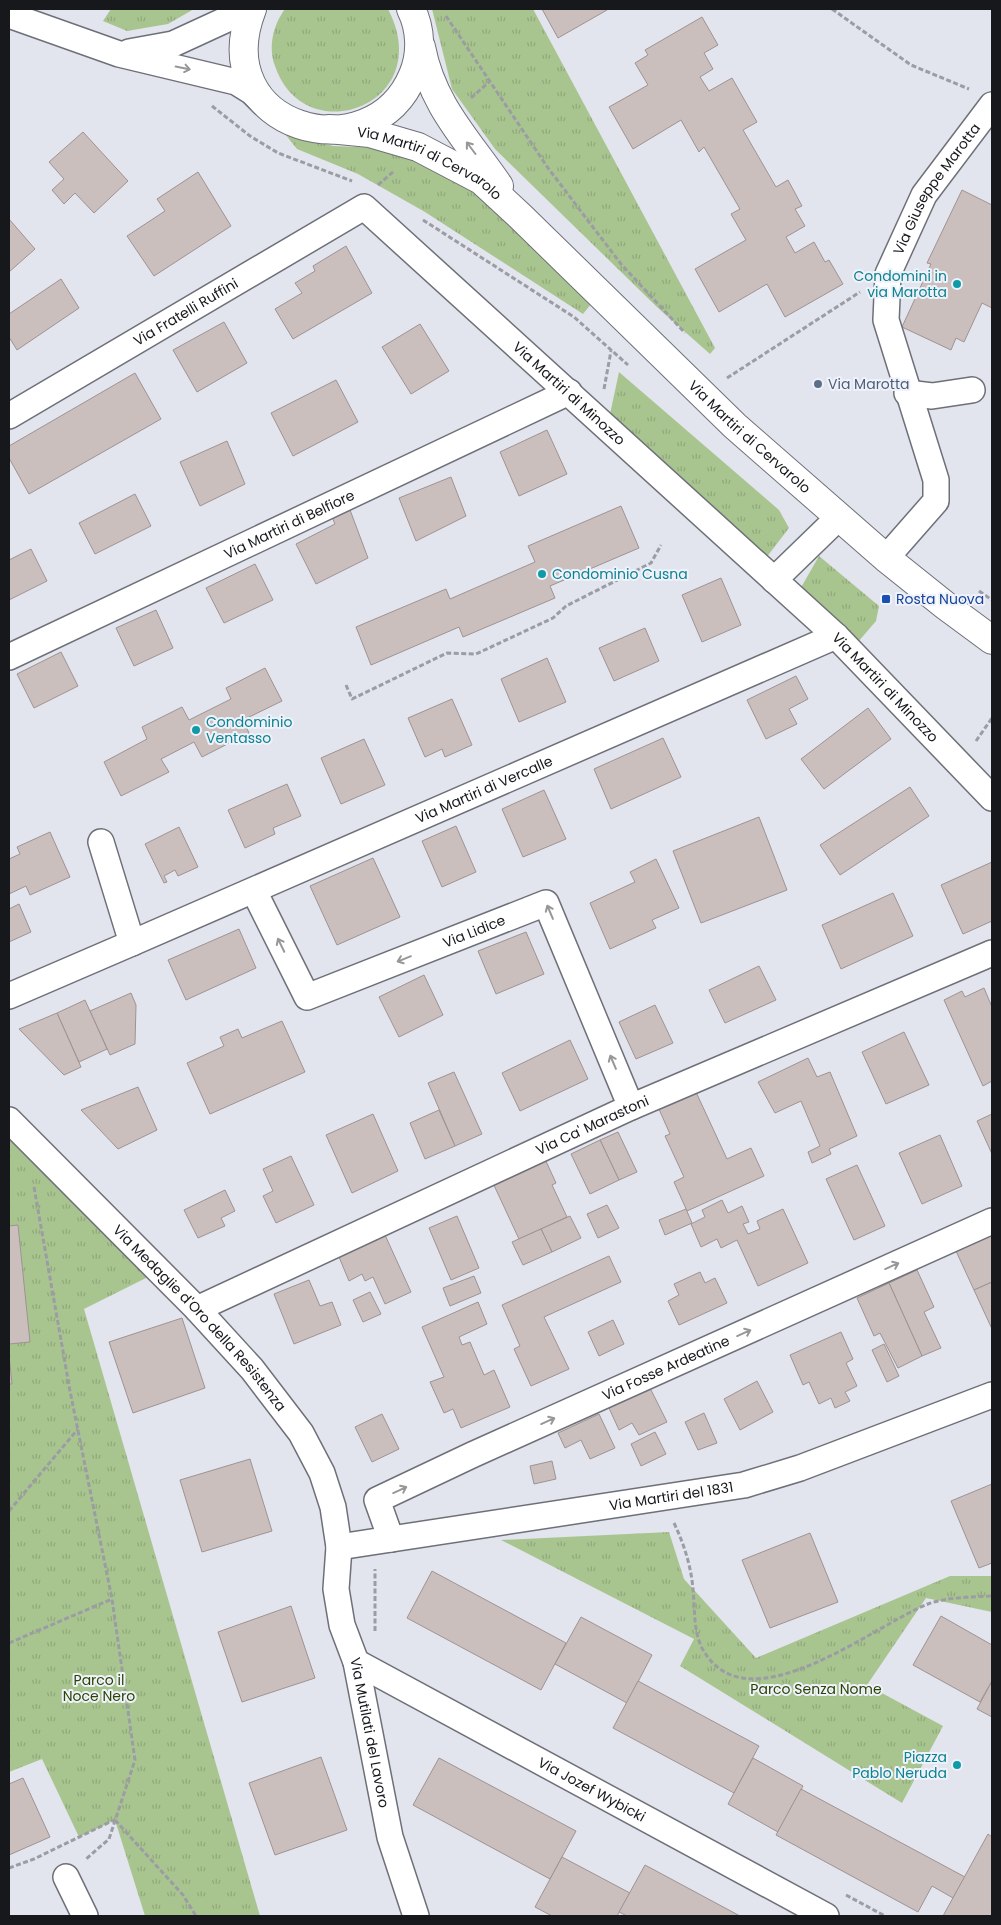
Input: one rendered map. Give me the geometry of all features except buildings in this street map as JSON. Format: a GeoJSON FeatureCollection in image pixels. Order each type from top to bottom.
{"type":"FeatureCollection","features":[{"type":"Feature","properties":{"kind":"street"},"geometry":{"type":"LineString","coordinates":[[119,54],[173,44],[236,15],[244,9]]}},
{"type":"Feature","properties":{"kind":"street","name":"Via Martiri di Cervarolo"},"geometry":{"type":"LineString","coordinates":[[252,9],[244,30],[244,63],[256,93],[268,108]]}},
{"type":"Feature","properties":{"kind":"street","name":"Via Martiri di Cervarolo"},"geometry":{"type":"LineString","coordinates":[[411,9],[425,67],[448,118],[520,216]]}},
{"type":"Feature","properties":{"kind":"street","name":"Via Martiri di Cervarolo"},"geometry":{"type":"LineString","coordinates":[[9,15],[119,54],[236,82],[252,92],[268,108],[284,118],[300,124],[370,133],[418,147],[481,180],[735,426],[886,558],[992,640]]}},
{"type":"Feature","properties":{"kind":"street","name":"Via Martiri di Cervarolo"},"geometry":{"type":"LineString","coordinates":[[329,129],[362,125],[389,109],[400,98],[412,77],[419,53],[419,37]]}},
{"type":"Feature","properties":{"kind":"street","name":"Via Giuseppe Marotta"},"geometry":{"type":"LineString","coordinates":[[886,558],[936,501],[936,480],[907,393],[886,320],[888,274],[924,195],[983,98]]}},
{"type":"Feature","properties":{"kind":"street","name":"Via Martiri di Minozzo"},"geometry":{"type":"LineString","coordinates":[[364,207],[836,636],[992,798]]}},
{"type":"Feature","properties":{"kind":"street","name":"Via Fratelli Ruffini"},"geometry":{"type":"LineString","coordinates":[[9,416],[364,207]]}},
{"type":"Feature","properties":{"kind":"street"},"geometry":{"type":"LineString","coordinates":[[907,393],[932,396],[972,390]]}},
{"type":"Feature","properties":{"kind":"street","name":"Via Martiri di Belfiore"},"geometry":{"type":"LineString","coordinates":[[9,657],[569,392]]}},
{"type":"Feature","properties":{"kind":"street"},"geometry":{"type":"LineString","coordinates":[[774,580],[839,516]]}},
{"type":"Feature","properties":{"kind":"street","name":"Via Martiri di Vercalle"},"geometry":{"type":"LineString","coordinates":[[132,943],[836,636]]}},
{"type":"Feature","properties":{"kind":"street"},"geometry":{"type":"LineString","coordinates":[[9,996],[132,943],[101,842]]}},
{"type":"Feature","properties":{"kind":"street","name":"Via Lidice"},"geometry":{"type":"LineString","coordinates":[[254,891],[307,997],[546,903],[631,1106]]}},
{"type":"Feature","properties":{"kind":"street","name":"Via Ca' Marastoni"},"geometry":{"type":"LineString","coordinates":[[197,1309],[631,1106],[992,953]]}},
{"type":"Feature","properties":{"kind":"street","name":"Via Medaglie d'Oro della Resistenza"},"geometry":{"type":"LineString","coordinates":[[9,1120],[197,1309],[252,1369],[302,1433],[322,1474],[333,1507],[339,1547]]}},
{"type":"Feature","properties":{"kind":"street","name":"Via Fosse Ardeatine"},"geometry":{"type":"LineString","coordinates":[[381,1540],[377,1500],[472,1455],[992,1221]]}},
{"type":"Feature","properties":{"kind":"street","name":"Via Martiri del 1831"},"geometry":{"type":"LineString","coordinates":[[339,1547],[721,1490],[766,1480],[992,1395]]}},
{"type":"Feature","properties":{"kind":"street","name":"Via Mutilati del Lavoro"},"geometry":{"type":"LineString","coordinates":[[339,1547],[336,1589],[342,1624],[356,1662],[390,1837],[416,1916]]}},
{"type":"Feature","properties":{"kind":"street","name":"Via Jozef Wybicki"},"geometry":{"type":"LineString","coordinates":[[356,1662],[826,1916]]}},
{"type":"Feature","properties":{"kind":"street"},"geometry":{"type":"LineString","coordinates":[[66,1876],[85,1916]]}},
{"type":"Feature","properties":{"kind":"path"},"geometry":{"type":"LineString","coordinates":[[441,9],[548,168],[621,264],[687,335]]}},
{"type":"Feature","properties":{"kind":"path"},"geometry":{"type":"LineString","coordinates":[[832,9],[911,65],[983,98]]}},
{"type":"Feature","properties":{"kind":"path"},"geometry":{"type":"LineString","coordinates":[[726,378],[888,274]]}},
{"type":"Feature","properties":{"kind":"path"},"geometry":{"type":"LineString","coordinates":[[598,420],[611,350]]}},
{"type":"Feature","properties":{"kind":"path"},"geometry":{"type":"LineString","coordinates":[[720,371],[733,385]]}},
{"type":"Feature","properties":{"kind":"path"},"geometry":{"type":"LineString","coordinates":[[346,685],[352,699],[447,653],[476,654],[553,618],[566,606],[651,563],[661,545]]}},
{"type":"Feature","properties":{"kind":"path"},"geometry":{"type":"LineString","coordinates":[[971,586],[992,600]]}},
{"type":"Feature","properties":{"kind":"path"},"geometry":{"type":"LineString","coordinates":[[34,1186],[78,1429],[112,1599],[135,1760],[109,1839],[66,1876]]}},
{"type":"Feature","properties":{"kind":"path"},"geometry":{"type":"LineString","coordinates":[[9,1510],[78,1429]]}},
{"type":"Feature","properties":{"kind":"path"},"geometry":{"type":"LineString","coordinates":[[662,1499],[690,1562],[694,1618],[702,1647],[715,1666],[737,1678],[760,1680],[787,1674],[840,1650],[929,1604],[992,1596]]}},
{"type":"Feature","properties":{"kind":"path"},"geometry":{"type":"LineString","coordinates":[[376,1634],[375,1562],[381,1540]]}},
{"type":"Feature","properties":{"kind":"path"},"geometry":{"type":"LineString","coordinates":[[9,1643],[112,1599]]}},
{"type":"Feature","properties":{"kind":"path"},"geometry":{"type":"LineString","coordinates":[[9,1868],[34,1859],[115,1819]]}},
{"type":"Feature","properties":{"kind":"path"},"geometry":{"type":"LineString","coordinates":[[115,1819],[183,1895],[196,1916]]}},
{"type":"Feature","properties":{"kind":"path"},"geometry":{"type":"LineString","coordinates":[[842,1893],[885,1916]]}},
{"type":"Feature","properties":{"kind":"green space"},"geometry":{"type":"Polygon","coordinates":[[[111,9],[194,9],[168,24],[127,31],[103,21],[111,9]]]}},
{"type":"Feature","properties":{"kind":"green space"},"geometry":{"type":"Polygon","coordinates":[[[285,9],[388,9],[399,43],[396,71],[382,92],[361,106],[337,112],[312,107],[290,92],[275,66],[272,51],[273,36],[277,22],[285,9]]]}},
{"type":"Feature","properties":{"kind":"green space"},"geometry":{"type":"Polygon","coordinates":[[[432,9],[533,9],[715,348],[710,354],[658,308],[495,149],[452,89],[432,9]]]}},
{"type":"Feature","properties":{"kind":"green space"},"geometry":{"type":"Polygon","coordinates":[[[285,134],[333,146],[383,148],[444,170],[485,201],[591,304],[583,314],[425,212],[358,174],[297,149],[285,134]]]}},
{"type":"Feature","properties":{"kind":"green space"},"geometry":{"type":"Polygon","coordinates":[[[619,372],[779,510],[789,528],[766,558],[609,419],[619,372]]]}},
{"type":"Feature","properties":{"kind":"green space"},"geometry":{"type":"Polygon","coordinates":[[[819,556],[879,606],[876,621],[858,642],[799,591],[819,556]]]}},
{"type":"Feature","properties":{"kind":"green space","name":"Parco il Noce Nero"},"geometry":{"type":"Polygon","coordinates":[[[9,1120],[160,1271],[84,1309],[260,1916],[145,1916],[115,1820],[79,1837],[42,1759],[9,1772],[9,1120]]]}},
{"type":"Feature","properties":{"kind":"green space","name":"Parco Senza Nome"},"geometry":{"type":"Polygon","coordinates":[[[669,1532],[684,1579],[756,1658],[950,1576],[992,1576],[992,1612],[926,1598],[867,1685],[943,1726],[902,1803],[680,1666],[694,1639],[501,1540],[669,1532]]]}},
{"type":"Feature","properties":{"kind":"place","name":"Condomini in via Marotta"},"geometry":{"type":"Point","coordinates":[957,284]}},
{"type":"Feature","properties":{"kind":"place","name":"Via Marotta"},"geometry":{"type":"Point","coordinates":[818,384]}},
{"type":"Feature","properties":{"kind":"place","name":"Condominio Cusna"},"geometry":{"type":"Point","coordinates":[542,574]}},
{"type":"Feature","properties":{"kind":"place","name":"Rosta Nuova"},"geometry":{"type":"Point","coordinates":[886,599]}},
{"type":"Feature","properties":{"kind":"place","name":"Condominio Ventasso"},"geometry":{"type":"Point","coordinates":[196,730]}},
{"type":"Feature","properties":{"kind":"place","name":"Piazza Pablo Neruda"},"geometry":{"type":"Point","coordinates":[957,1765]}}]}
